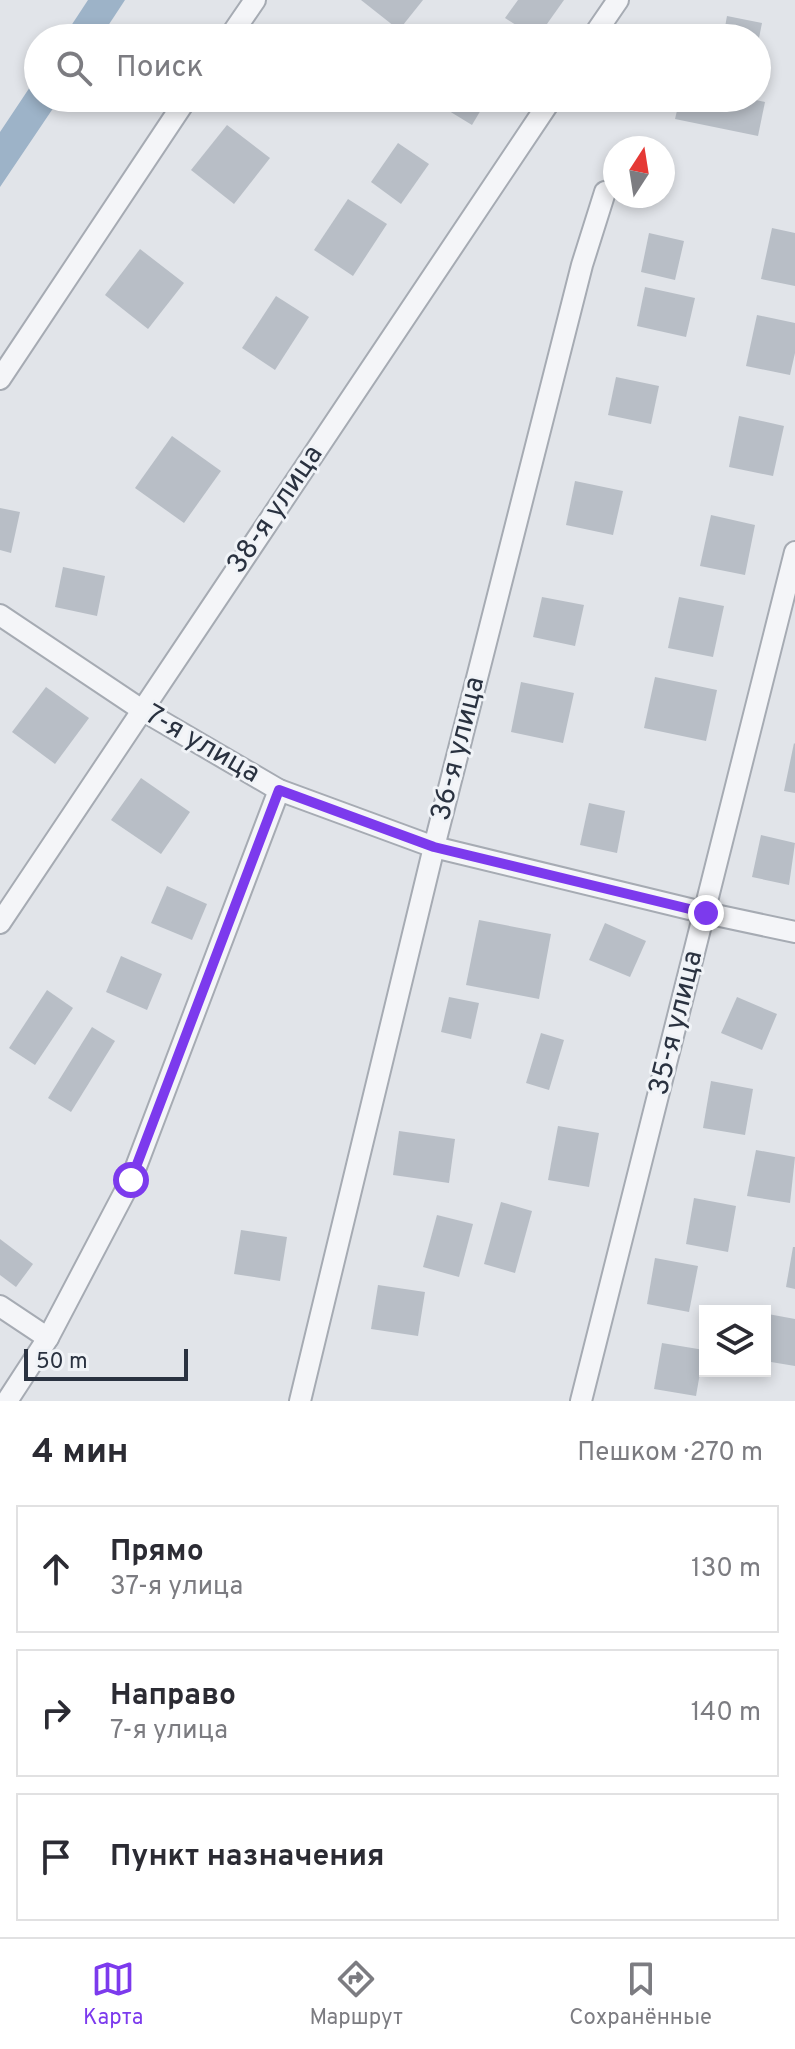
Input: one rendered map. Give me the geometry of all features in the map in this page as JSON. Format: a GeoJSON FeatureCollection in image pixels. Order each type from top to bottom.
{"type":"FeatureCollection","features":[{"type":"Feature","properties":{"kind":"street"},"geometry":{"type":"LineString","coordinates":[[239,24],[255,0]]}},
{"type":"Feature","properties":{"kind":"street"},"geometry":{"type":"LineString","coordinates":[[602,24],[618,0]]}},
{"type":"Feature","properties":{"kind":"street"},"geometry":{"type":"LineString","coordinates":[[0,379],[178,112]]}},
{"type":"Feature","properties":{"kind":"street","name":"38-я улица"},"geometry":{"type":"LineString","coordinates":[[0,923],[543,112]]}},
{"type":"Feature","properties":{"kind":"street","name":"36-я улица"},"geometry":{"type":"LineString","coordinates":[[300,1401],[434,847],[582,265],[603,198]]}},
{"type":"Feature","properties":{"kind":"street","name":"35-я улица"},"geometry":{"type":"LineString","coordinates":[[581,1401],[795,552]]}},
{"type":"Feature","properties":{"kind":"street","name":"7-я улица"},"geometry":{"type":"LineString","coordinates":[[0,615],[142,710],[279,790],[434,847],[795,932]]}},
{"type":"Feature","properties":{"kind":"street"},"geometry":{"type":"LineString","coordinates":[[7,1401],[48,1338],[131,1180],[279,790]]}},
{"type":"Feature","properties":{"kind":"street"},"geometry":{"type":"LineString","coordinates":[[0,1306],[48,1338]]}},
{"type":"Feature","properties":{"kind":"water"},"geometry":{"type":"Polygon","coordinates":[[[88,0],[125,0],[109,24],[72,24],[88,0]]]}},
{"type":"Feature","properties":{"kind":"water"},"geometry":{"type":"Polygon","coordinates":[[[24,96],[24,112],[51,112],[0,187],[0,132],[24,96]]]}},
{"type":"Feature","properties":{"kind":"building"},"geometry":{"type":"Polygon","coordinates":[[[361,0],[423,0],[404,24],[391,24],[361,0]]]}},
{"type":"Feature","properties":{"kind":"building"},"geometry":{"type":"Polygon","coordinates":[[[518,0],[564,0],[547,24],[515,24],[505,18],[518,0]]]}},
{"type":"Feature","properties":{"kind":"building"},"geometry":{"type":"Polygon","coordinates":[[[727,16],[762,23],[762,24],[726,24],[727,16]]]}},
{"type":"Feature","properties":{"kind":"building"},"geometry":{"type":"Polygon","coordinates":[[[451,112],[480,112],[472,125],[451,112]]]}},
{"type":"Feature","properties":{"kind":"building"},"geometry":{"type":"Polygon","coordinates":[[[677,112],[763,112],[758,136],[675,119],[677,112]]]}},
{"type":"Feature","properties":{"kind":"building"},"geometry":{"type":"Polygon","coordinates":[[[227,125],[270,158],[234,204],[191,170],[227,125]]]}},
{"type":"Feature","properties":{"kind":"building"},"geometry":{"type":"Polygon","coordinates":[[[398,143],[429,164],[401,204],[371,182],[398,143]]]}},
{"type":"Feature","properties":{"kind":"building"},"geometry":{"type":"Polygon","coordinates":[[[348,199],[387,224],[353,276],[314,250],[348,199]]]}},
{"type":"Feature","properties":{"kind":"building"},"geometry":{"type":"Polygon","coordinates":[[[772,228],[795,233],[795,286],[761,279],[772,228]]]}},
{"type":"Feature","properties":{"kind":"building"},"geometry":{"type":"Polygon","coordinates":[[[649,233],[684,241],[675,280],[641,272],[649,233]]]}},
{"type":"Feature","properties":{"kind":"building"},"geometry":{"type":"Polygon","coordinates":[[[140,249],[184,283],[148,329],[105,295],[140,249]]]}},
{"type":"Feature","properties":{"kind":"building"},"geometry":{"type":"Polygon","coordinates":[[[645,287],[695,298],[686,337],[637,326],[645,287]]]}},
{"type":"Feature","properties":{"kind":"building"},"geometry":{"type":"Polygon","coordinates":[[[276,296],[309,317],[275,370],[242,348],[276,296]]]}},
{"type":"Feature","properties":{"kind":"building"},"geometry":{"type":"Polygon","coordinates":[[[757,315],[795,323],[795,353],[790,375],[746,366],[757,315]]]}},
{"type":"Feature","properties":{"kind":"building"},"geometry":{"type":"Polygon","coordinates":[[[616,377],[659,386],[651,424],[608,415],[616,377]]]}},
{"type":"Feature","properties":{"kind":"building"},"geometry":{"type":"Polygon","coordinates":[[[739,416],[784,426],[773,476],[729,467],[739,416]]]}},
{"type":"Feature","properties":{"kind":"building"},"geometry":{"type":"Polygon","coordinates":[[[172,436],[221,471],[184,523],[135,488],[172,436]]]}},
{"type":"Feature","properties":{"kind":"building"},"geometry":{"type":"Polygon","coordinates":[[[575,481],[623,491],[613,535],[566,525],[575,481]]]}},
{"type":"Feature","properties":{"kind":"building"},"geometry":{"type":"Polygon","coordinates":[[[0,508],[20,512],[11,553],[0,550],[0,508]]]}},
{"type":"Feature","properties":{"kind":"building"},"geometry":{"type":"Polygon","coordinates":[[[711,515],[755,525],[745,575],[700,566],[711,515]]]}},
{"type":"Feature","properties":{"kind":"building"},"geometry":{"type":"Polygon","coordinates":[[[63,567],[105,576],[97,616],[55,607],[63,567]]]}},
{"type":"Feature","properties":{"kind":"building"},"geometry":{"type":"Polygon","coordinates":[[[542,597],[584,605],[575,646],[533,637],[542,597]]]}},
{"type":"Feature","properties":{"kind":"building"},"geometry":{"type":"Polygon","coordinates":[[[679,597],[724,606],[713,657],[668,648],[679,597]]]}},
{"type":"Feature","properties":{"kind":"building"},"geometry":{"type":"Polygon","coordinates":[[[655,677],[717,690],[706,741],[644,728],[655,677]]]}},
{"type":"Feature","properties":{"kind":"building"},"geometry":{"type":"Polygon","coordinates":[[[521,682],[574,693],[563,743],[511,732],[521,682]]]}},
{"type":"Feature","properties":{"kind":"building"},"geometry":{"type":"Polygon","coordinates":[[[46,687],[89,718],[55,764],[12,732],[46,687]]]}},
{"type":"Feature","properties":{"kind":"building"},"geometry":{"type":"Polygon","coordinates":[[[795,744],[795,793],[784,791],[795,744]]]}},
{"type":"Feature","properties":{"kind":"building"},"geometry":{"type":"Polygon","coordinates":[[[141,778],[190,812],[161,854],[111,820],[141,778]]]}},
{"type":"Feature","properties":{"kind":"building"},"geometry":{"type":"Polygon","coordinates":[[[589,803],[625,811],[617,853],[580,845],[589,803]]]}},
{"type":"Feature","properties":{"kind":"building"},"geometry":{"type":"Polygon","coordinates":[[[761,835],[795,843],[789,885],[752,877],[761,835]]]}},
{"type":"Feature","properties":{"kind":"building"},"geometry":{"type":"Polygon","coordinates":[[[167,886],[207,904],[192,940],[151,923],[167,886]]]}},
{"type":"Feature","properties":{"kind":"building"},"geometry":{"type":"Polygon","coordinates":[[[479,920],[551,934],[539,999],[466,985],[479,920]]]}},
{"type":"Feature","properties":{"kind":"building"},"geometry":{"type":"Polygon","coordinates":[[[605,923],[646,941],[630,977],[589,960],[605,923]]]}},
{"type":"Feature","properties":{"kind":"building"},"geometry":{"type":"Polygon","coordinates":[[[121,956],[162,974],[147,1010],[106,992],[121,956]]]}},
{"type":"Feature","properties":{"kind":"building"},"geometry":{"type":"Polygon","coordinates":[[[47,990],[73,1008],[35,1065],[9,1048],[47,990]]]}},
{"type":"Feature","properties":{"kind":"building"},"geometry":{"type":"Polygon","coordinates":[[[449,997],[479,1003],[471,1039],[441,1032],[449,997]]]}},
{"type":"Feature","properties":{"kind":"building"},"geometry":{"type":"Polygon","coordinates":[[[737,997],[777,1014],[762,1050],[721,1033],[737,997]]]}},
{"type":"Feature","properties":{"kind":"building"},"geometry":{"type":"Polygon","coordinates":[[[92,1027],[115,1041],[71,1112],[48,1098],[92,1027]]]}},
{"type":"Feature","properties":{"kind":"building"},"geometry":{"type":"Polygon","coordinates":[[[541,1033],[564,1040],[549,1090],[526,1083],[541,1033]]]}},
{"type":"Feature","properties":{"kind":"building"},"geometry":{"type":"Polygon","coordinates":[[[711,1081],[753,1089],[745,1135],[703,1128],[711,1081]]]}},
{"type":"Feature","properties":{"kind":"building"},"geometry":{"type":"Polygon","coordinates":[[[558,1126],[599,1133],[589,1187],[548,1180],[558,1126]]]}},
{"type":"Feature","properties":{"kind":"building"},"geometry":{"type":"Polygon","coordinates":[[[399,1131],[455,1139],[449,1183],[393,1175],[399,1131]]]}},
{"type":"Feature","properties":{"kind":"building"},"geometry":{"type":"Polygon","coordinates":[[[756,1150],[795,1157],[790,1203],[747,1196],[756,1150]]]}},
{"type":"Feature","properties":{"kind":"building"},"geometry":{"type":"Polygon","coordinates":[[[694,1198],[736,1206],[728,1252],[686,1244],[694,1198]]]}},
{"type":"Feature","properties":{"kind":"building"},"geometry":{"type":"Polygon","coordinates":[[[501,1202],[532,1211],[515,1273],[484,1264],[501,1202]]]}},
{"type":"Feature","properties":{"kind":"building"},"geometry":{"type":"Polygon","coordinates":[[[437,1215],[473,1224],[459,1277],[423,1267],[437,1215]]]}},
{"type":"Feature","properties":{"kind":"building"},"geometry":{"type":"Polygon","coordinates":[[[241,1230],[287,1237],[280,1281],[234,1274],[241,1230]]]}},
{"type":"Feature","properties":{"kind":"building"},"geometry":{"type":"Polygon","coordinates":[[[0,1239],[33,1264],[16,1287],[0,1275],[0,1239]]]}},
{"type":"Feature","properties":{"kind":"building"},"geometry":{"type":"Polygon","coordinates":[[[795,1247],[795,1289],[786,1287],[795,1247]]]}},
{"type":"Feature","properties":{"kind":"building"},"geometry":{"type":"Polygon","coordinates":[[[655,1258],[698,1266],[689,1312],[647,1304],[655,1258]]]}},
{"type":"Feature","properties":{"kind":"building"},"geometry":{"type":"Polygon","coordinates":[[[378,1285],[425,1292],[418,1336],[371,1329],[378,1285]]]}},
{"type":"Feature","properties":{"kind":"building"},"geometry":{"type":"Polygon","coordinates":[[[771,1315],[795,1319],[795,1366],[771,1362],[771,1315]]]}},
{"type":"Feature","properties":{"kind":"building"},"geometry":{"type":"Polygon","coordinates":[[[662,1343],[699,1349],[696,1396],[654,1389],[662,1343]]]}},
{"type":"Feature","properties":{"kind":"route"},"geometry":{"type":"LineString","coordinates":[[131,1180],[279,790],[434,847],[706,913]]}}]}
